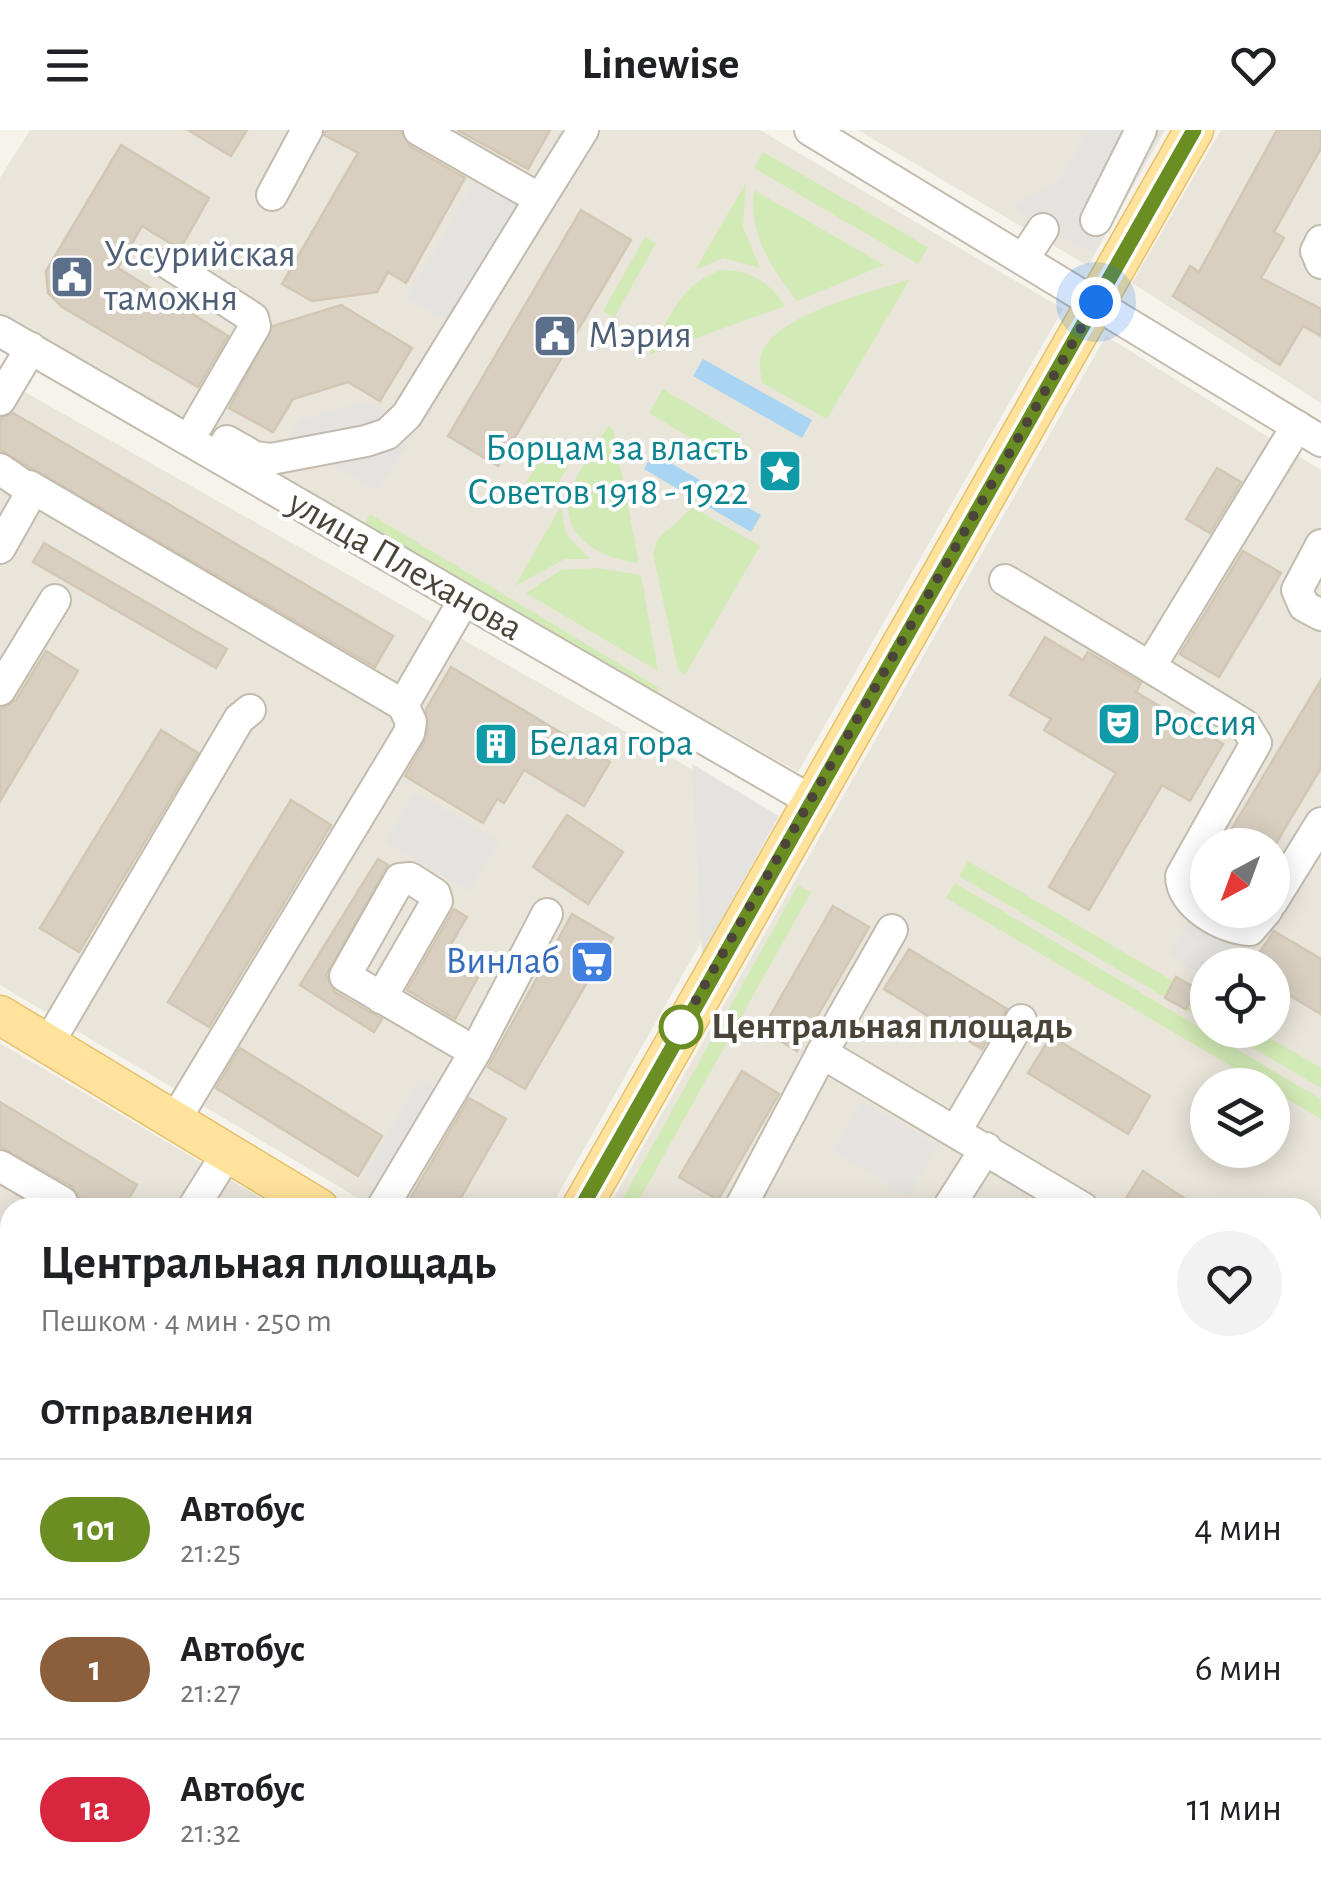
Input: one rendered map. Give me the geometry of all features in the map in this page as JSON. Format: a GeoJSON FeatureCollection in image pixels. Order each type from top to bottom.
{"type":"FeatureCollection","features":[{"type":"Feature","properties":{"kind":"main road"},"geometry":{"type":"LineString","coordinates":[[587,1198],[1194,130]]}},
{"type":"Feature","properties":{"kind":"main road"},"geometry":{"type":"LineString","coordinates":[[0,1015],[303,1198]]}},
{"type":"Feature","properties":{"kind":"street"},"geometry":{"type":"LineString","coordinates":[[272,195],[307,130]]}},
{"type":"Feature","properties":{"kind":"street"},"geometry":{"type":"LineString","coordinates":[[419,130],[540,199]]}},
{"type":"Feature","properties":{"kind":"street"},"geometry":{"type":"LineString","coordinates":[[169,264],[253,318],[255,326],[194,432],[255,457],[271,459],[388,434],[406,416],[583,130]]}},
{"type":"Feature","properties":{"kind":"street"},"geometry":{"type":"LineString","coordinates":[[810,130],[1309,434],[1150,667]]}},
{"type":"Feature","properties":{"kind":"street"},"geometry":{"type":"LineString","coordinates":[[1096,220],[1142,130]]}},
{"type":"Feature","properties":{"kind":"street"},"geometry":{"type":"LineString","coordinates":[[1024,258],[1042,229]]}},
{"type":"Feature","properties":{"kind":"street"},"geometry":{"type":"LineString","coordinates":[[1321,241],[1316,251],[1321,263]]}},
{"type":"Feature","properties":{"kind":"street","name":"улица Плеханова"},"geometry":{"type":"LineString","coordinates":[[0,331],[194,432],[464,600],[810,800]]}},
{"type":"Feature","properties":{"kind":"street"},"geometry":{"type":"LineString","coordinates":[[0,400],[30,348]]}},
{"type":"Feature","properties":{"kind":"street"},"geometry":{"type":"LineString","coordinates":[[0,469],[403,706],[412,722],[409,733],[175,1120]]}},
{"type":"Feature","properties":{"kind":"street"},"geometry":{"type":"LineString","coordinates":[[0,548],[30,498],[29,486]]}},
{"type":"Feature","properties":{"kind":"street"},"geometry":{"type":"LineString","coordinates":[[1321,545],[1298,590],[1304,606],[1321,615]]}},
{"type":"Feature","properties":{"kind":"street"},"geometry":{"type":"LineString","coordinates":[[1005,580],[1245,726],[1256,743],[1208,828]]}},
{"type":"Feature","properties":{"kind":"street"},"geometry":{"type":"LineString","coordinates":[[0,690],[55,600]]}},
{"type":"Feature","properties":{"kind":"street"},"geometry":{"type":"LineString","coordinates":[[403,706],[464,600]]}},
{"type":"Feature","properties":{"kind":"street"},"geometry":{"type":"LineString","coordinates":[[48,1044],[239,719],[250,710]]}},
{"type":"Feature","properties":{"kind":"street"},"geometry":{"type":"LineString","coordinates":[[1290,873],[1321,823]]}},
{"type":"Feature","properties":{"kind":"street"},"geometry":{"type":"LineString","coordinates":[[1190,860],[1181,876],[1181,890],[1190,902]]}},
{"type":"Feature","properties":{"kind":"street"},"geometry":{"type":"LineString","coordinates":[[388,1198],[474,1052],[547,914]]}},
{"type":"Feature","properties":{"kind":"street"},"geometry":{"type":"LineString","coordinates":[[745,1198],[892,930]]}},
{"type":"Feature","properties":{"kind":"street"},"geometry":{"type":"LineString","coordinates":[[381,998],[474,1052]]}},
{"type":"Feature","properties":{"kind":"street"},"geometry":{"type":"LineString","coordinates":[[956,1129],[1021,1020]]}},
{"type":"Feature","properties":{"kind":"street"},"geometry":{"type":"LineString","coordinates":[[822,1053],[1067,1198]]}},
{"type":"Feature","properties":{"kind":"street"},"geometry":{"type":"LineString","coordinates":[[954,1198],[986,1148]]}},
{"type":"Feature","properties":{"kind":"street"},"geometry":{"type":"LineString","coordinates":[[199,1198],[228,1152]]}},
{"type":"Feature","properties":{"kind":"street"},"geometry":{"type":"LineString","coordinates":[[0,1166],[50,1198]]}},
{"type":"Feature","properties":{"kind":"shaded area"},"geometry":{"type":"Polygon","coordinates":[[[30,130],[760,130],[1063,309],[798,772],[0,322],[0,178],[30,130]]]}},
{"type":"Feature","properties":{"kind":"shaded area"},"geometry":{"type":"Polygon","coordinates":[[[858,130],[1165,130],[1088,266],[858,130]]]}},
{"type":"Feature","properties":{"kind":"shaded area"},"geometry":{"type":"Polygon","coordinates":[[[1089,130],[1163,130],[1094,253],[1043,229],[1013,205],[1060,180],[1089,130]]]}},
{"type":"Feature","properties":{"kind":"shaded area"},"geometry":{"type":"Polygon","coordinates":[[[1221,130],[1321,130],[1321,403],[1132,283],[1221,130]]]}},
{"type":"Feature","properties":{"kind":"shaded area"},"geometry":{"type":"Polygon","coordinates":[[[480,171],[528,200],[455,325],[407,298],[480,171]]]}},
{"type":"Feature","properties":{"kind":"shaded area"},"geometry":{"type":"Polygon","coordinates":[[[1106,336],[1321,470],[1321,1198],[614,1198],[1106,336]]]}},
{"type":"Feature","properties":{"kind":"shaded area"},"geometry":{"type":"Polygon","coordinates":[[[0,378],[773,815],[556,1198],[358,1198],[0,985],[0,378]]]}},
{"type":"Feature","properties":{"kind":"shaded area"},"geometry":{"type":"Polygon","coordinates":[[[367,401],[417,431],[377,491],[289,439],[299,420],[367,401]]]}},
{"type":"Feature","properties":{"kind":"shaded area"},"geometry":{"type":"Polygon","coordinates":[[[692,764],[779,816],[702,955],[692,764]]]}},
{"type":"Feature","properties":{"kind":"shaded area"},"geometry":{"type":"Polygon","coordinates":[[[415,793],[499,841],[469,891],[386,842],[415,793]]]}},
{"type":"Feature","properties":{"kind":"shaded area"},"geometry":{"type":"Polygon","coordinates":[[[1190,919],[1190,928],[1205,928],[1239,948],[1190,948],[1190,968],[1169,955],[1190,919]]]}},
{"type":"Feature","properties":{"kind":"shaded area"},"geometry":{"type":"Polygon","coordinates":[[[0,1043],[261,1198],[0,1198],[0,1043]]]}},
{"type":"Feature","properties":{"kind":"shaded area"},"geometry":{"type":"Polygon","coordinates":[[[420,1078],[444,1091],[387,1190],[364,1176],[420,1078]]]}},
{"type":"Feature","properties":{"kind":"shaded area"},"geometry":{"type":"Polygon","coordinates":[[[862,1101],[938,1146],[908,1196],[833,1151],[862,1101]]]}},
{"type":"Feature","properties":{"kind":"green space"},"geometry":{"type":"Polygon","coordinates":[[[763,152],[928,247],[918,264],[754,168],[763,152]]]}},
{"type":"Feature","properties":{"kind":"green space"},"geometry":{"type":"Polygon","coordinates":[[[746,183],[743,227],[760,268],[723,258],[695,270],[746,183]]]}},
{"type":"Feature","properties":{"kind":"green space"},"geometry":{"type":"Polygon","coordinates":[[[754,190],[884,265],[797,301],[778,276],[758,235],[754,190]]]}},
{"type":"Feature","properties":{"kind":"green space"},"geometry":{"type":"Polygon","coordinates":[[[645,237],[656,243],[614,318],[603,311],[645,237]]]}},
{"type":"Feature","properties":{"kind":"green space"},"geometry":{"type":"Polygon","coordinates":[[[722,270],[759,279],[785,306],[649,355],[686,293],[696,283],[722,270]]]}},
{"type":"Feature","properties":{"kind":"green space"},"geometry":{"type":"Polygon","coordinates":[[[910,279],[827,419],[762,383],[760,359],[767,343],[782,329],[824,307],[910,279]]]}},
{"type":"Feature","properties":{"kind":"green space"},"geometry":{"type":"Polygon","coordinates":[[[663,389],[741,435],[726,459],[649,413],[663,389]]]}},
{"type":"Feature","properties":{"kind":"green space"},"geometry":{"type":"Polygon","coordinates":[[[608,426],[613,429],[639,563],[597,550],[576,532],[570,519],[572,488],[608,426]]]}},
{"type":"Feature","properties":{"kind":"green space"},"geometry":{"type":"Polygon","coordinates":[[[552,438],[576,452],[549,499],[525,485],[552,438]]]}},
{"type":"Feature","properties":{"kind":"green space"},"geometry":{"type":"Polygon","coordinates":[[[561,506],[566,534],[590,559],[565,559],[515,586],[561,506]]]}},
{"type":"Feature","properties":{"kind":"green space"},"geometry":{"type":"Polygon","coordinates":[[[693,507],[760,546],[685,675],[678,670],[653,553],[658,539],[693,507]]]}},
{"type":"Feature","properties":{"kind":"green space"},"geometry":{"type":"Polygon","coordinates":[[[370,514],[659,688],[650,704],[361,529],[370,514]]]}},
{"type":"Feature","properties":{"kind":"green space"},"geometry":{"type":"Polygon","coordinates":[[[597,568],[641,575],[658,671],[526,593],[561,570],[597,568]]]}},
{"type":"Feature","properties":{"kind":"green space"},"geometry":{"type":"Polygon","coordinates":[[[968,861],[1190,991],[1190,1012],[959,876],[968,861]]]}},
{"type":"Feature","properties":{"kind":"green space"},"geometry":{"type":"Polygon","coordinates":[[[955,883],[1190,1022],[1190,1042],[946,898],[955,883]]]}},
{"type":"Feature","properties":{"kind":"green space"},"geometry":{"type":"Polygon","coordinates":[[[798,885],[811,892],[640,1198],[623,1198],[798,885]]]}},
{"type":"Feature","properties":{"kind":"green space"},"geometry":{"type":"Polygon","coordinates":[[[1200,1048],[1235,1048],[1268,1068],[1234,1068],[1200,1048]]]}},
{"type":"Feature","properties":{"kind":"green space"},"geometry":{"type":"Polygon","coordinates":[[[1253,1048],[1287,1048],[1321,1068],[1321,1088],[1290,1068],[1253,1048]]]}},
{"type":"Feature","properties":{"kind":"green space"},"geometry":{"type":"Polygon","coordinates":[[[1290,1081],[1321,1099],[1321,1119],[1290,1101],[1290,1081]]]}},
{"type":"Feature","properties":{"kind":"water"},"geometry":{"type":"Polygon","coordinates":[[[703,359],[812,420],[802,438],[693,376],[703,359]]]}},
{"type":"Feature","properties":{"kind":"water"},"geometry":{"type":"Polygon","coordinates":[[[653,453],[761,515],[751,532],[644,469],[653,453]]]}},
{"type":"Feature","properties":{"kind":"building"},"geometry":{"type":"Polygon","coordinates":[[[188,130],[247,130],[231,156],[188,130]]]}},
{"type":"Feature","properties":{"kind":"building"},"geometry":{"type":"Polygon","coordinates":[[[326,130],[400,130],[410,146],[465,178],[406,283],[388,272],[377,292],[312,301],[282,284],[358,153],[324,135],[326,130]]]}},
{"type":"Feature","properties":{"kind":"building"},"geometry":{"type":"Polygon","coordinates":[[[457,130],[550,130],[528,169],[457,130]]]}},
{"type":"Feature","properties":{"kind":"building"},"geometry":{"type":"Polygon","coordinates":[[[1277,130],[1321,130],[1321,148],[1274,232],[1284,238],[1261,278],[1321,309],[1321,336],[1303,326],[1280,365],[1173,296],[1190,266],[1199,272],[1277,130]]]}},
{"type":"Feature","properties":{"kind":"building"},"geometry":{"type":"Polygon","coordinates":[[[121,145],[209,198],[180,249],[142,226],[118,268],[228,336],[198,387],[62,307],[48,293],[46,271],[121,145]]]}},
{"type":"Feature","properties":{"kind":"building"},"geometry":{"type":"Polygon","coordinates":[[[581,210],[631,240],[498,466],[448,436],[581,210]]]}},
{"type":"Feature","properties":{"kind":"building"},"geometry":{"type":"Polygon","coordinates":[[[341,305],[412,348],[380,401],[348,382],[293,399],[273,432],[229,408],[273,326],[341,305]]]}},
{"type":"Feature","properties":{"kind":"building"},"geometry":{"type":"Polygon","coordinates":[[[13,413],[393,636],[375,667],[0,450],[0,419],[13,413]]]}},
{"type":"Feature","properties":{"kind":"building"},"geometry":{"type":"Polygon","coordinates":[[[1217,468],[1241,482],[1210,533],[1186,519],[1217,468]]]}},
{"type":"Feature","properties":{"kind":"building"},"geometry":{"type":"Polygon","coordinates":[[[44,543],[227,649],[216,668],[33,562],[44,543]]]}},
{"type":"Feature","properties":{"kind":"building"},"geometry":{"type":"Polygon","coordinates":[[[1243,551],[1281,573],[1219,677],[1180,654],[1243,551]]]}},
{"type":"Feature","properties":{"kind":"building","name":"Россия"},"geometry":{"type":"Polygon","coordinates":[[[1045,637],[1083,660],[1088,652],[1141,683],[1136,692],[1223,744],[1190,801],[1162,785],[1089,910],[1049,887],[1116,773],[1044,730],[1051,719],[1010,695],[1045,637]]]}},
{"type":"Feature","properties":{"kind":"building"},"geometry":{"type":"Polygon","coordinates":[[[46,651],[78,671],[0,801],[0,709],[16,700],[46,651]]]}},
{"type":"Feature","properties":{"kind":"building","name":"Белая гора"},"geometry":{"type":"Polygon","coordinates":[[[451,667],[610,762],[584,806],[524,770],[504,803],[497,799],[483,823],[405,776],[427,737],[426,709],[451,667]]]}},
{"type":"Feature","properties":{"kind":"building"},"geometry":{"type":"Polygon","coordinates":[[[1321,680],[1321,768],[1285,828],[1232,828],[1321,680]]]}},
{"type":"Feature","properties":{"kind":"building"},"geometry":{"type":"Polygon","coordinates":[[[161,730],[198,753],[79,952],[40,928],[161,730]]]}},
{"type":"Feature","properties":{"kind":"building"},"geometry":{"type":"Polygon","coordinates":[[[291,800],[331,825],[209,1027],[168,1002],[291,800]]]}},
{"type":"Feature","properties":{"kind":"building"},"geometry":{"type":"Polygon","coordinates":[[[567,815],[623,852],[588,904],[533,867],[567,815]]]}},
{"type":"Feature","properties":{"kind":"building"},"geometry":{"type":"Polygon","coordinates":[[[378,859],[388,865],[326,975],[335,992],[382,1019],[374,1032],[300,985],[378,859]]]}},
{"type":"Feature","properties":{"kind":"building"},"geometry":{"type":"Polygon","coordinates":[[[833,906],[869,927],[797,1051],[762,1030],[833,906]]]}},
{"type":"Feature","properties":{"kind":"building"},"geometry":{"type":"Polygon","coordinates":[[[454,909],[467,917],[448,949],[483,968],[455,1019],[407,990],[454,909]]]}},
{"type":"Feature","properties":{"kind":"building"},"geometry":{"type":"Polygon","coordinates":[[[572,914],[613,938],[525,1089],[488,1067],[572,914]]]}},
{"type":"Feature","properties":{"kind":"building"},"geometry":{"type":"Polygon","coordinates":[[[1274,931],[1321,959],[1321,1014],[1290,996],[1290,948],[1262,948],[1274,931]]]}},
{"type":"Feature","properties":{"kind":"building"},"geometry":{"type":"Polygon","coordinates":[[[909,949],[1007,1009],[982,1049],[884,989],[909,949]]]}},
{"type":"Feature","properties":{"kind":"building"},"geometry":{"type":"Polygon","coordinates":[[[1176,977],[1190,985],[1186,1009],[1165,998],[1176,977]]]}},
{"type":"Feature","properties":{"kind":"building"},"geometry":{"type":"Polygon","coordinates":[[[1051,1036],[1150,1096],[1128,1134],[1028,1073],[1051,1036]]]}},
{"type":"Feature","properties":{"kind":"building"},"geometry":{"type":"Polygon","coordinates":[[[240,1048],[382,1136],[358,1176],[216,1088],[240,1048]]]}},
{"type":"Feature","properties":{"kind":"building"},"geometry":{"type":"Polygon","coordinates":[[[742,1071],[779,1094],[719,1198],[679,1177],[742,1071]]]}},
{"type":"Feature","properties":{"kind":"building"},"geometry":{"type":"Polygon","coordinates":[[[469,1098],[506,1119],[461,1198],[410,1198],[469,1098]]]}},
{"type":"Feature","properties":{"kind":"building"},"geometry":{"type":"Polygon","coordinates":[[[0,1102],[137,1185],[129,1198],[80,1198],[71,1186],[0,1147],[0,1102]]]}},
{"type":"Feature","properties":{"kind":"building"},"geometry":{"type":"Polygon","coordinates":[[[1143,1171],[1184,1198],[1126,1198],[1143,1171]]]}},
{"type":"Feature","properties":{"kind":"bus line","name":"101"},"geometry":{"type":"LineString","coordinates":[[587,1198],[710,974],[1194,130]]}},
{"type":"Feature","properties":{"kind":"place","name":"Уссурийская таможня"},"geometry":{"type":"Point","coordinates":[72,277]}},
{"type":"Feature","properties":{"kind":"place","name":"Мэрия"},"geometry":{"type":"Point","coordinates":[555,336]}},
{"type":"Feature","properties":{"kind":"place","name":"Борцам за власть Советов 1918 - 1922"},"geometry":{"type":"Point","coordinates":[780,471]}},
{"type":"Feature","properties":{"kind":"place","name":"Россия"},"geometry":{"type":"Point","coordinates":[1119,724]}},
{"type":"Feature","properties":{"kind":"place","name":"Белая гора"},"geometry":{"type":"Point","coordinates":[496,744]}},
{"type":"Feature","properties":{"kind":"place","name":"Винлаб"},"geometry":{"type":"Point","coordinates":[592,962]}},
{"type":"Feature","properties":{"kind":"place","name":"Центральная площадь"},"geometry":{"type":"Point","coordinates":[681,1027]}},
{"type":"Feature","properties":{"kind":"route"},"geometry":{"type":"LineString","coordinates":[[681,1027],[675,1037],[1096,302]]}}]}
